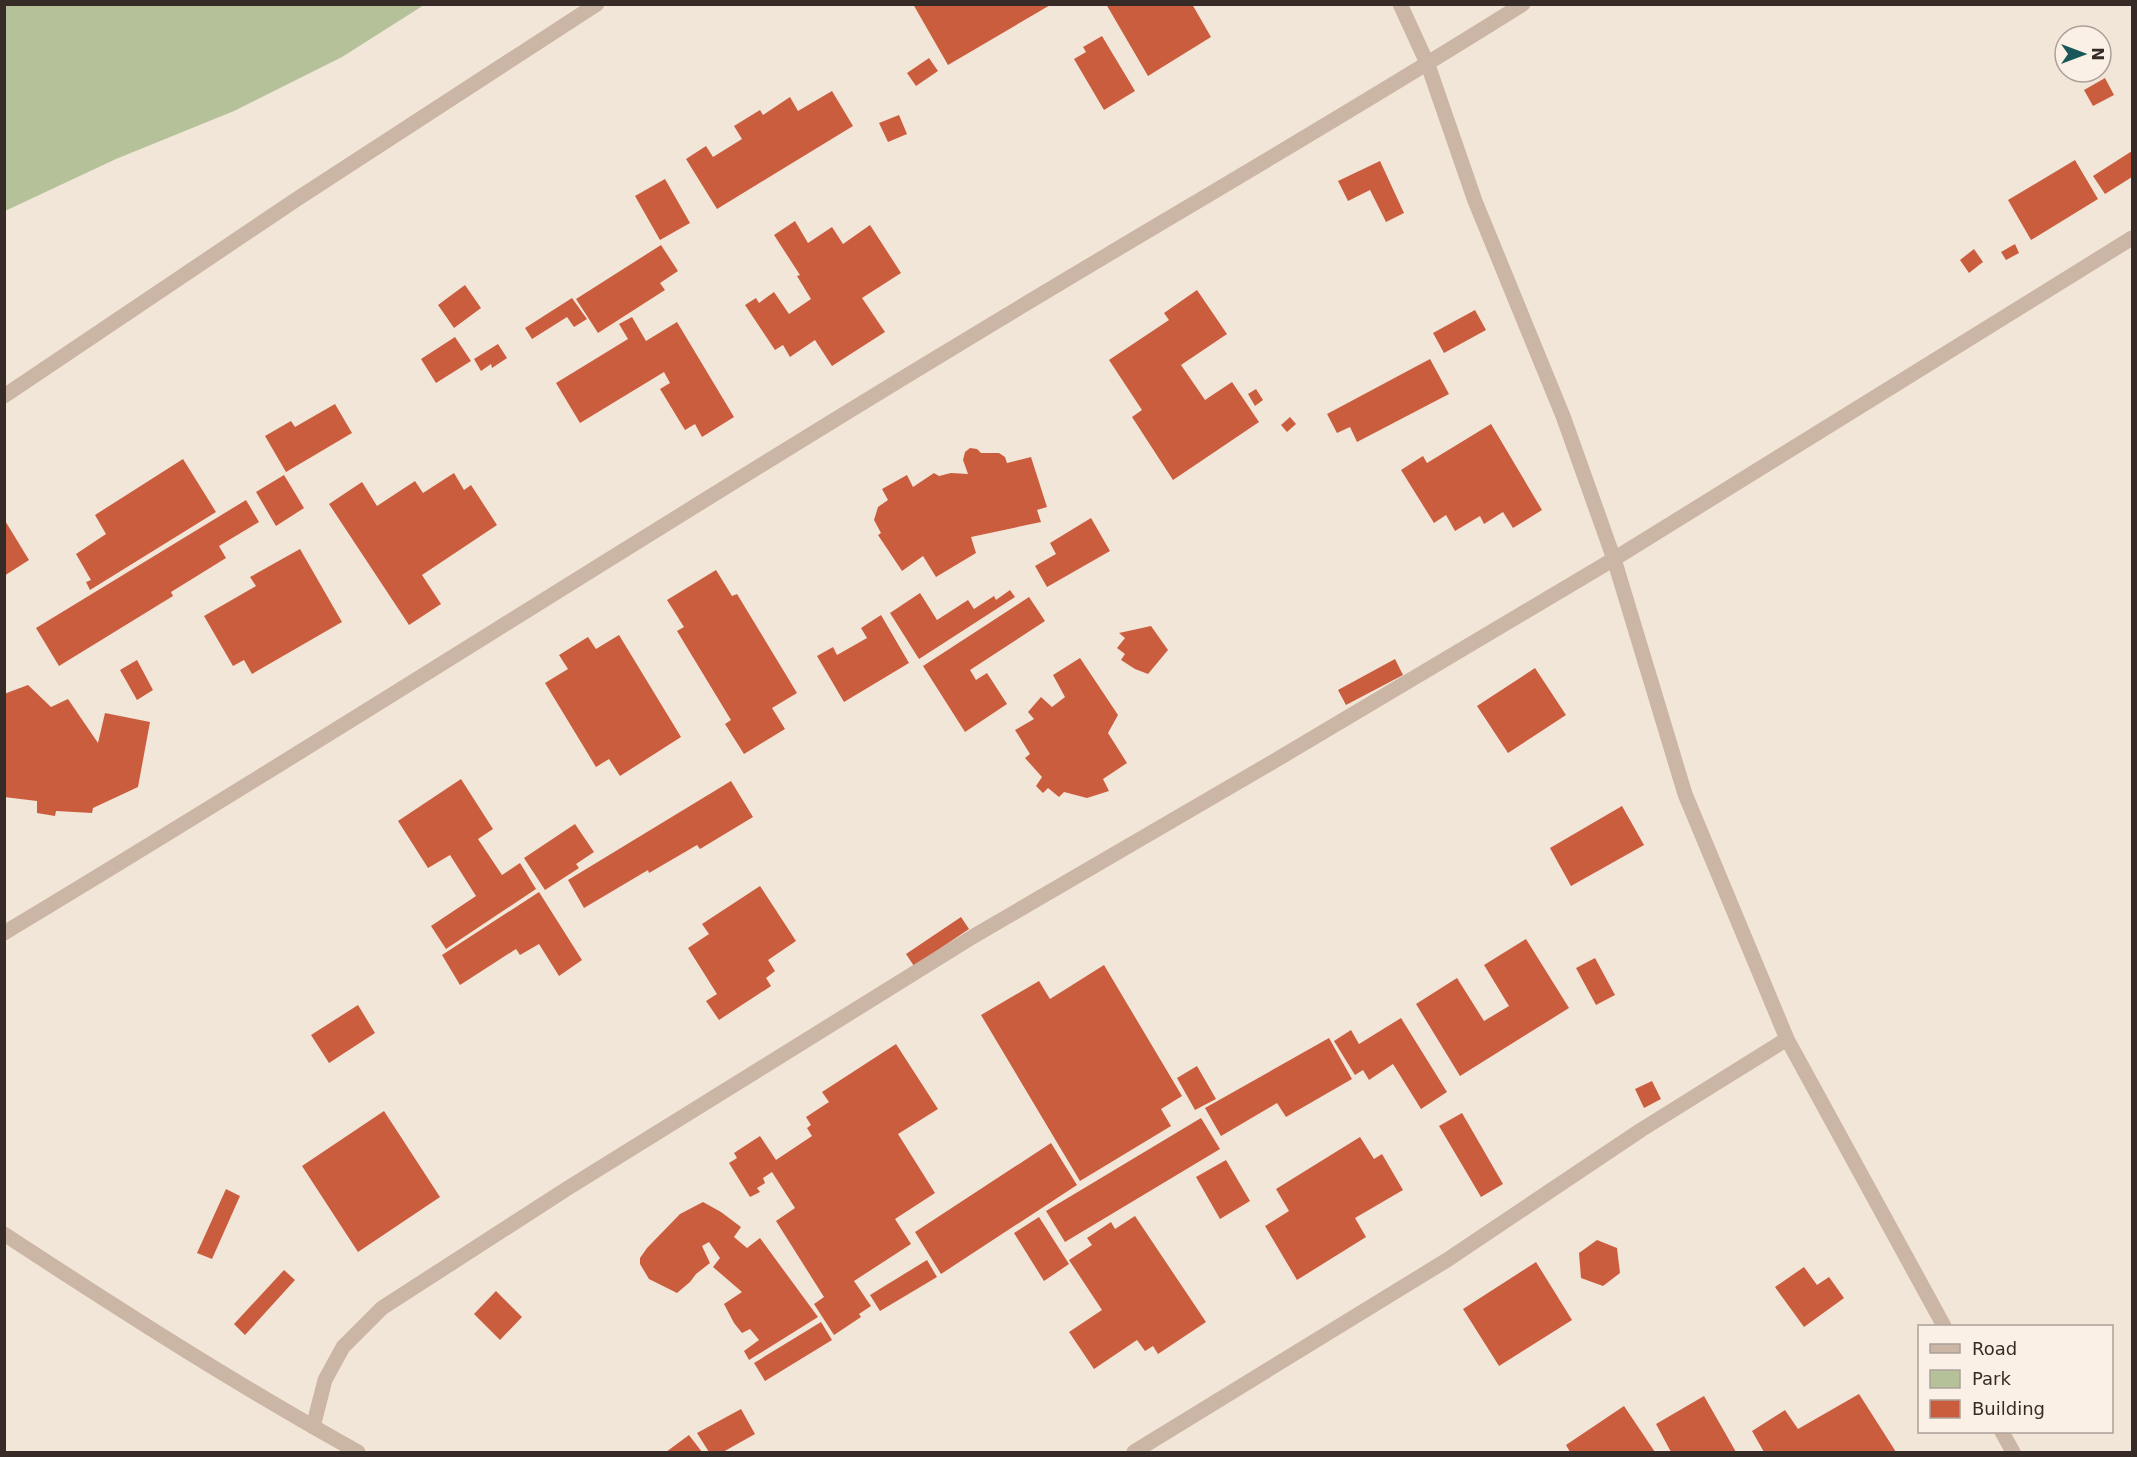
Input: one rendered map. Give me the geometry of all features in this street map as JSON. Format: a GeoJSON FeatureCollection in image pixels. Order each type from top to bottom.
{"type":"FeatureCollection","features":[{"type":"Feature","properties":{"kind":"street"},"geometry":{"type":"LineString","coordinates":[[4,396],[287,206],[597,4]]}},
{"type":"Feature","properties":{"kind":"street"},"geometry":{"type":"LineString","coordinates":[[1400,4],[1428,64],[1474,201],[1563,416],[1614,559],[1684,794],[1787,1039],[1943,1325]]}},
{"type":"Feature","properties":{"kind":"street"},"geometry":{"type":"LineString","coordinates":[[4,933],[940,355],[1428,64],[1523,4]]}},
{"type":"Feature","properties":{"kind":"street"},"geometry":{"type":"LineString","coordinates":[[313,1427],[325,1380],[343,1347],[382,1308],[568,1188],[974,936],[1287,754],[1614,559],[2133,238]]}},
{"type":"Feature","properties":{"kind":"street"},"geometry":{"type":"LineString","coordinates":[[1134,1452],[1447,1260],[1641,1130],[1787,1039]]}},
{"type":"Feature","properties":{"kind":"street"},"geometry":{"type":"LineString","coordinates":[[4,1234],[313,1427],[358,1452]]}},
{"type":"Feature","properties":{"kind":"street"},"geometry":{"type":"LineString","coordinates":[[2002,1433],[2013,1452]]}},
{"type":"Feature","properties":{"kind":"green space"},"geometry":{"type":"Polygon","coordinates":[[[4,5],[424,5],[342,57],[234,111],[116,159],[5,211],[4,5]]]}},
{"type":"Feature","properties":{"kind":"building"},"geometry":{"type":"Polygon","coordinates":[[[913,4],[1052,4],[948,65],[913,4]]]}},
{"type":"Feature","properties":{"kind":"building"},"geometry":{"type":"Polygon","coordinates":[[[1106,4],[1192,4],[1211,37],[1148,76],[1106,4]]]}},
{"type":"Feature","properties":{"kind":"building"},"geometry":{"type":"Polygon","coordinates":[[[1102,36],[1135,91],[1104,110],[1074,59],[1086,52],[1083,47],[1102,36]]]}},
{"type":"Feature","properties":{"kind":"building"},"geometry":{"type":"Polygon","coordinates":[[[929,58],[938,71],[916,86],[907,73],[929,58]]]}},
{"type":"Feature","properties":{"kind":"building"},"geometry":{"type":"Polygon","coordinates":[[[2094,84],[2108,84],[2114,95],[2093,106],[2084,90],[2094,84]]]}},
{"type":"Feature","properties":{"kind":"building"},"geometry":{"type":"Polygon","coordinates":[[[832,91],[853,126],[717,209],[686,159],[706,146],[713,157],[742,139],[734,126],[760,110],[763,115],[790,97],[798,111],[832,91]]]}},
{"type":"Feature","properties":{"kind":"building"},"geometry":{"type":"Polygon","coordinates":[[[899,115],[907,134],[888,142],[879,123],[899,115]]]}},
{"type":"Feature","properties":{"kind":"building"},"geometry":{"type":"Polygon","coordinates":[[[2132,151],[2132,177],[2105,194],[2093,176],[2132,151]]]}},
{"type":"Feature","properties":{"kind":"building"},"geometry":{"type":"Polygon","coordinates":[[[2075,160],[2098,199],[2031,240],[2008,200],[2075,160]]]}},
{"type":"Feature","properties":{"kind":"building"},"geometry":{"type":"Polygon","coordinates":[[[1380,161],[1404,213],[1386,222],[1370,190],[1348,201],[1338,181],[1380,161]]]}},
{"type":"Feature","properties":{"kind":"building"},"geometry":{"type":"Polygon","coordinates":[[[665,179],[690,223],[660,240],[635,196],[665,179]]]}},
{"type":"Feature","properties":{"kind":"building"},"geometry":{"type":"Polygon","coordinates":[[[795,221],[808,243],[832,227],[843,244],[870,225],[901,273],[862,298],[885,332],[832,366],[815,340],[790,357],[783,345],[775,350],[745,305],[756,298],[759,303],[774,292],[789,314],[811,299],[797,276],[800,275],[774,235],[795,221]]]}},
{"type":"Feature","properties":{"kind":"building"},"geometry":{"type":"Polygon","coordinates":[[[2015,244],[2019,253],[2006,260],[2001,252],[2015,244]]]}},
{"type":"Feature","properties":{"kind":"building"},"geometry":{"type":"Polygon","coordinates":[[[661,245],[678,271],[660,283],[665,290],[598,333],[576,299],[661,245]]]}},
{"type":"Feature","properties":{"kind":"building"},"geometry":{"type":"Polygon","coordinates":[[[1974,249],[1983,262],[1969,273],[1960,260],[1974,249]]]}},
{"type":"Feature","properties":{"kind":"building"},"geometry":{"type":"Polygon","coordinates":[[[465,285],[481,308],[454,328],[438,305],[465,285]]]}},
{"type":"Feature","properties":{"kind":"building"},"geometry":{"type":"Polygon","coordinates":[[[1197,290],[1227,334],[1181,365],[1205,400],[1232,382],[1259,422],[1173,480],[1132,417],[1142,410],[1109,360],[1169,320],[1164,313],[1197,290]]]}},
{"type":"Feature","properties":{"kind":"building"},"geometry":{"type":"Polygon","coordinates":[[[572,298],[587,319],[574,327],[567,317],[532,339],[525,328],[572,298]]]}},
{"type":"Feature","properties":{"kind":"building"},"geometry":{"type":"Polygon","coordinates":[[[1475,310],[1486,330],[1444,353],[1433,333],[1475,310]]]}},
{"type":"Feature","properties":{"kind":"building"},"geometry":{"type":"Polygon","coordinates":[[[632,317],[646,341],[677,322],[734,417],[702,437],[695,424],[685,430],[660,389],[670,383],[664,372],[580,423],[556,383],[628,339],[619,324],[632,317]]]}},
{"type":"Feature","properties":{"kind":"building"},"geometry":{"type":"Polygon","coordinates":[[[455,337],[471,361],[436,383],[421,359],[455,337]]]}},
{"type":"Feature","properties":{"kind":"building"},"geometry":{"type":"Polygon","coordinates":[[[498,344],[507,358],[492,368],[491,364],[481,371],[474,359],[498,344]]]}},
{"type":"Feature","properties":{"kind":"building"},"geometry":{"type":"Polygon","coordinates":[[[1430,359],[1449,394],[1357,442],[1350,427],[1337,433],[1327,414],[1430,359]]]}},
{"type":"Feature","properties":{"kind":"building"},"geometry":{"type":"Polygon","coordinates":[[[1256,389],[1263,400],[1255,406],[1248,394],[1256,389]]]}},
{"type":"Feature","properties":{"kind":"building"},"geometry":{"type":"Polygon","coordinates":[[[335,404],[352,433],[286,472],[265,436],[291,421],[295,427],[335,404]]]}},
{"type":"Feature","properties":{"kind":"building"},"geometry":{"type":"Polygon","coordinates":[[[1290,417],[1296,424],[1287,432],[1281,425],[1290,417]]]}},
{"type":"Feature","properties":{"kind":"building"},"geometry":{"type":"Polygon","coordinates":[[[1491,424],[1542,510],[1513,528],[1503,512],[1484,524],[1480,516],[1455,531],[1446,515],[1434,523],[1401,470],[1423,456],[1427,463],[1491,424]]]}},
{"type":"Feature","properties":{"kind":"building"},"geometry":{"type":"Polygon","coordinates":[[[970,448],[977,449],[981,453],[999,453],[1005,457],[1007,463],[1031,457],[1047,507],[1037,510],[1041,522],[971,537],[976,553],[936,577],[923,556],[902,571],[878,535],[881,533],[874,520],[878,507],[888,500],[882,489],[907,475],[913,487],[934,473],[939,476],[951,473],[968,474],[963,460],[965,452],[970,448]]]}},
{"type":"Feature","properties":{"kind":"building"},"geometry":{"type":"Polygon","coordinates":[[[183,459],[216,512],[90,590],[86,582],[91,580],[76,554],[106,534],[95,515],[183,459]]]}},
{"type":"Feature","properties":{"kind":"building"},"geometry":{"type":"Polygon","coordinates":[[[454,473],[464,490],[471,485],[497,525],[422,575],[441,604],[409,625],[329,504],[362,482],[377,506],[415,481],[423,493],[454,473]]]}},
{"type":"Feature","properties":{"kind":"building"},"geometry":{"type":"Polygon","coordinates":[[[284,475],[304,508],[276,526],[256,492],[284,475]]]}},
{"type":"Feature","properties":{"kind":"building"},"geometry":{"type":"Polygon","coordinates":[[[246,500],[259,522],[219,546],[226,558],[171,592],[173,596],[59,666],[36,628],[246,500]]]}},
{"type":"Feature","properties":{"kind":"building"},"geometry":{"type":"Polygon","coordinates":[[[1091,518],[1110,551],[1047,587],[1035,566],[1056,554],[1050,543],[1091,518]]]}},
{"type":"Feature","properties":{"kind":"building"},"geometry":{"type":"Polygon","coordinates":[[[4,519],[29,560],[4,576],[4,519]]]}},
{"type":"Feature","properties":{"kind":"building"},"geometry":{"type":"Polygon","coordinates":[[[300,549],[342,622],[252,674],[244,660],[233,666],[204,616],[256,586],[250,577],[300,549]]]}},
{"type":"Feature","properties":{"kind":"building"},"geometry":{"type":"Polygon","coordinates":[[[716,570],[732,596],[737,594],[797,693],[772,708],[785,729],[744,754],[725,724],[731,720],[677,631],[684,627],[667,600],[716,570]]]}},
{"type":"Feature","properties":{"kind":"building"},"geometry":{"type":"Polygon","coordinates":[[[1010,590],[1015,597],[919,659],[890,613],[920,593],[937,620],[968,600],[974,609],[994,596],[996,600],[1010,590]]]}},
{"type":"Feature","properties":{"kind":"building"},"geometry":{"type":"Polygon","coordinates":[[[1029,597],[1045,621],[970,670],[976,680],[987,673],[1007,704],[965,732],[923,666],[1029,597]]]}},
{"type":"Feature","properties":{"kind":"building"},"geometry":{"type":"Polygon","coordinates":[[[881,615],[909,663],[844,702],[817,656],[833,647],[837,655],[867,638],[861,628],[881,615]]]}},
{"type":"Feature","properties":{"kind":"building"},"geometry":{"type":"Polygon","coordinates":[[[1151,626],[1168,650],[1148,674],[1121,660],[1125,654],[1117,648],[1125,638],[1119,633],[1151,626]]]}},
{"type":"Feature","properties":{"kind":"building"},"geometry":{"type":"Polygon","coordinates":[[[619,635],[681,737],[620,776],[609,759],[596,767],[545,683],[568,669],[559,655],[588,637],[596,649],[619,635]]]}},
{"type":"Feature","properties":{"kind":"building"},"geometry":{"type":"Polygon","coordinates":[[[1080,658],[1118,715],[1108,733],[1127,763],[1103,779],[1109,791],[1087,798],[1064,792],[1059,797],[1048,788],[1043,793],[1036,786],[1042,777],[1025,758],[1030,754],[1015,730],[1034,719],[1028,712],[1041,697],[1052,707],[1065,697],[1053,675],[1080,658]]]}},
{"type":"Feature","properties":{"kind":"building"},"geometry":{"type":"Polygon","coordinates":[[[1395,659],[1403,675],[1346,705],[1338,690],[1395,659]]]}},
{"type":"Feature","properties":{"kind":"building"},"geometry":{"type":"Polygon","coordinates":[[[137,660],[153,690],[137,700],[120,670],[137,660]]]}},
{"type":"Feature","properties":{"kind":"building"},"geometry":{"type":"Polygon","coordinates":[[[1535,668],[1566,715],[1508,753],[1477,706],[1535,668]]]}},
{"type":"Feature","properties":{"kind":"building"},"geometry":{"type":"Polygon","coordinates":[[[28,685],[51,707],[68,699],[98,743],[105,713],[150,722],[138,787],[93,808],[92,813],[56,811],[55,816],[37,813],[37,801],[4,797],[4,694],[28,685]]]}},
{"type":"Feature","properties":{"kind":"building"},"geometry":{"type":"Polygon","coordinates":[[[461,779],[493,829],[478,839],[502,875],[520,863],[536,889],[446,949],[431,926],[476,896],[450,855],[428,868],[398,821],[461,779]]]}},
{"type":"Feature","properties":{"kind":"building"},"geometry":{"type":"Polygon","coordinates":[[[731,781],[753,817],[700,849],[697,845],[649,873],[648,870],[584,908],[568,880],[731,781]]]}},
{"type":"Feature","properties":{"kind":"building"},"geometry":{"type":"Polygon","coordinates":[[[1622,806],[1644,845],[1571,886],[1550,848],[1622,806]]]}},
{"type":"Feature","properties":{"kind":"building"},"geometry":{"type":"Polygon","coordinates":[[[575,824],[594,852],[576,864],[579,868],[545,890],[524,858],[575,824]]]}},
{"type":"Feature","properties":{"kind":"building"},"geometry":{"type":"Polygon","coordinates":[[[760,886],[796,941],[768,960],[775,971],[766,978],[771,986],[719,1020],[706,1001],[717,994],[688,948],[709,934],[702,924],[760,886]]]}},
{"type":"Feature","properties":{"kind":"building"},"geometry":{"type":"Polygon","coordinates":[[[539,892],[582,960],[559,976],[539,944],[520,955],[516,949],[460,985],[442,955],[539,892]]]}},
{"type":"Feature","properties":{"kind":"building"},"geometry":{"type":"Polygon","coordinates":[[[961,917],[969,929],[914,966],[906,954],[961,917]]]}},
{"type":"Feature","properties":{"kind":"building"},"geometry":{"type":"Polygon","coordinates":[[[1526,939],[1569,1008],[1460,1076],[1416,1004],[1457,978],[1484,1021],[1509,1006],[1484,965],[1526,939]]]}},
{"type":"Feature","properties":{"kind":"building"},"geometry":{"type":"Polygon","coordinates":[[[1595,958],[1615,995],[1596,1005],[1576,968],[1595,958]]]}},
{"type":"Feature","properties":{"kind":"building"},"geometry":{"type":"Polygon","coordinates":[[[1104,965],[1182,1096],[1161,1109],[1171,1126],[1080,1181],[981,1015],[1039,981],[1050,999],[1104,965]]]}},
{"type":"Feature","properties":{"kind":"building"},"geometry":{"type":"Polygon","coordinates":[[[358,1005],[375,1033],[329,1063],[311,1035],[358,1005]]]}},
{"type":"Feature","properties":{"kind":"building"},"geometry":{"type":"Polygon","coordinates":[[[1401,1018],[1447,1092],[1421,1109],[1393,1064],[1369,1080],[1363,1070],[1355,1075],[1334,1041],[1351,1030],[1359,1044],[1401,1018]]]}},
{"type":"Feature","properties":{"kind":"building"},"geometry":{"type":"Polygon","coordinates":[[[1329,1038],[1352,1079],[1286,1117],[1277,1103],[1221,1136],[1205,1108],[1329,1038]]]}},
{"type":"Feature","properties":{"kind":"building"},"geometry":{"type":"Polygon","coordinates":[[[896,1044],[938,1109],[898,1134],[935,1193],[895,1219],[911,1244],[854,1281],[871,1306],[859,1314],[861,1317],[834,1335],[814,1304],[824,1297],[776,1221],[795,1208],[772,1172],[763,1178],[765,1183],[757,1188],[760,1192],[750,1197],[729,1163],[737,1158],[734,1153],[760,1136],[776,1160],[812,1136],[807,1128],[811,1125],[806,1117],[829,1102],[822,1092],[896,1044]]]}},
{"type":"Feature","properties":{"kind":"building"},"geometry":{"type":"Polygon","coordinates":[[[1197,1066],[1216,1099],[1195,1110],[1177,1078],[1197,1066]]]}},
{"type":"Feature","properties":{"kind":"building"},"geometry":{"type":"Polygon","coordinates":[[[1652,1081],[1661,1099],[1644,1108],[1635,1089],[1652,1081]]]}},
{"type":"Feature","properties":{"kind":"building"},"geometry":{"type":"Polygon","coordinates":[[[384,1111],[440,1197],[358,1252],[302,1166],[384,1111]]]}},
{"type":"Feature","properties":{"kind":"building"},"geometry":{"type":"Polygon","coordinates":[[[1462,1113],[1503,1184],[1481,1197],[1439,1126],[1462,1113]]]}},
{"type":"Feature","properties":{"kind":"building"},"geometry":{"type":"Polygon","coordinates":[[[1201,1118],[1220,1149],[1065,1242],[1046,1211],[1201,1118]]]}},
{"type":"Feature","properties":{"kind":"building"},"geometry":{"type":"Polygon","coordinates":[[[1360,1137],[1374,1159],[1382,1154],[1403,1190],[1355,1218],[1366,1237],[1297,1280],[1265,1226],[1289,1211],[1276,1189],[1360,1137]]]}},
{"type":"Feature","properties":{"kind":"building"},"geometry":{"type":"Polygon","coordinates":[[[1051,1143],[1077,1185],[941,1274],[915,1232],[1051,1143]]]}},
{"type":"Feature","properties":{"kind":"building"},"geometry":{"type":"Polygon","coordinates":[[[1226,1160],[1250,1201],[1220,1219],[1196,1177],[1226,1160]]]}},
{"type":"Feature","properties":{"kind":"building"},"geometry":{"type":"Polygon","coordinates":[[[226,1189],[240,1196],[212,1259],[197,1253],[226,1189]]]}},
{"type":"Feature","properties":{"kind":"building"},"geometry":{"type":"Polygon","coordinates":[[[703,1202],[741,1227],[734,1237],[747,1248],[760,1238],[818,1317],[749,1360],[744,1351],[759,1340],[750,1329],[742,1333],[724,1304],[742,1292],[713,1267],[720,1258],[709,1242],[702,1246],[710,1263],[677,1293],[649,1279],[640,1264],[640,1258],[647,1248],[680,1214],[703,1202]]]}},
{"type":"Feature","properties":{"kind":"building"},"geometry":{"type":"Polygon","coordinates":[[[1135,1216],[1206,1322],[1158,1354],[1153,1346],[1145,1351],[1137,1340],[1094,1369],[1069,1332],[1102,1310],[1069,1260],[1092,1245],[1087,1238],[1111,1222],[1115,1229],[1135,1216]]]}},
{"type":"Feature","properties":{"kind":"building"},"geometry":{"type":"Polygon","coordinates":[[[1039,1217],[1069,1264],[1044,1281],[1014,1233],[1039,1217]]]}},
{"type":"Feature","properties":{"kind":"building"},"geometry":{"type":"Polygon","coordinates":[[[1597,1240],[1617,1248],[1620,1273],[1603,1286],[1581,1278],[1579,1253],[1597,1240]]]}},
{"type":"Feature","properties":{"kind":"building"},"geometry":{"type":"Polygon","coordinates":[[[927,1260],[937,1277],[880,1311],[870,1295],[927,1260]]]}},
{"type":"Feature","properties":{"kind":"building"},"geometry":{"type":"Polygon","coordinates":[[[1536,1262],[1572,1320],[1499,1366],[1463,1309],[1536,1262]]]}},
{"type":"Feature","properties":{"kind":"building"},"geometry":{"type":"Polygon","coordinates":[[[1804,1267],[1817,1285],[1829,1277],[1844,1298],[1804,1327],[1775,1287],[1804,1267]]]}},
{"type":"Feature","properties":{"kind":"building"},"geometry":{"type":"Polygon","coordinates":[[[284,1270],[295,1280],[245,1335],[234,1324],[284,1270]]]}},
{"type":"Feature","properties":{"kind":"building"},"geometry":{"type":"Polygon","coordinates":[[[496,1291],[522,1317],[500,1340],[474,1314],[496,1291]]]}},
{"type":"Feature","properties":{"kind":"building"},"geometry":{"type":"Polygon","coordinates":[[[821,1322],[832,1340],[765,1381],[754,1363],[821,1322]]]}},
{"type":"Feature","properties":{"kind":"building"},"geometry":{"type":"Polygon","coordinates":[[[1859,1394],[1896,1452],[1764,1452],[1752,1431],[1785,1410],[1798,1429],[1859,1394]]]}},
{"type":"Feature","properties":{"kind":"building"},"geometry":{"type":"Polygon","coordinates":[[[1704,1396],[1736,1452],[1671,1452],[1656,1424],[1704,1396]]]}},
{"type":"Feature","properties":{"kind":"building"},"geometry":{"type":"Polygon","coordinates":[[[1624,1406],[1655,1452],[1570,1452],[1566,1445],[1624,1406]]]}},
{"type":"Feature","properties":{"kind":"building"},"geometry":{"type":"Polygon","coordinates":[[[741,1409],[755,1434],[723,1452],[709,1452],[697,1433],[741,1409]]]}},
{"type":"Feature","properties":{"kind":"building"},"geometry":{"type":"Polygon","coordinates":[[[689,1435],[702,1452],[666,1452],[689,1435]]]}}]}
